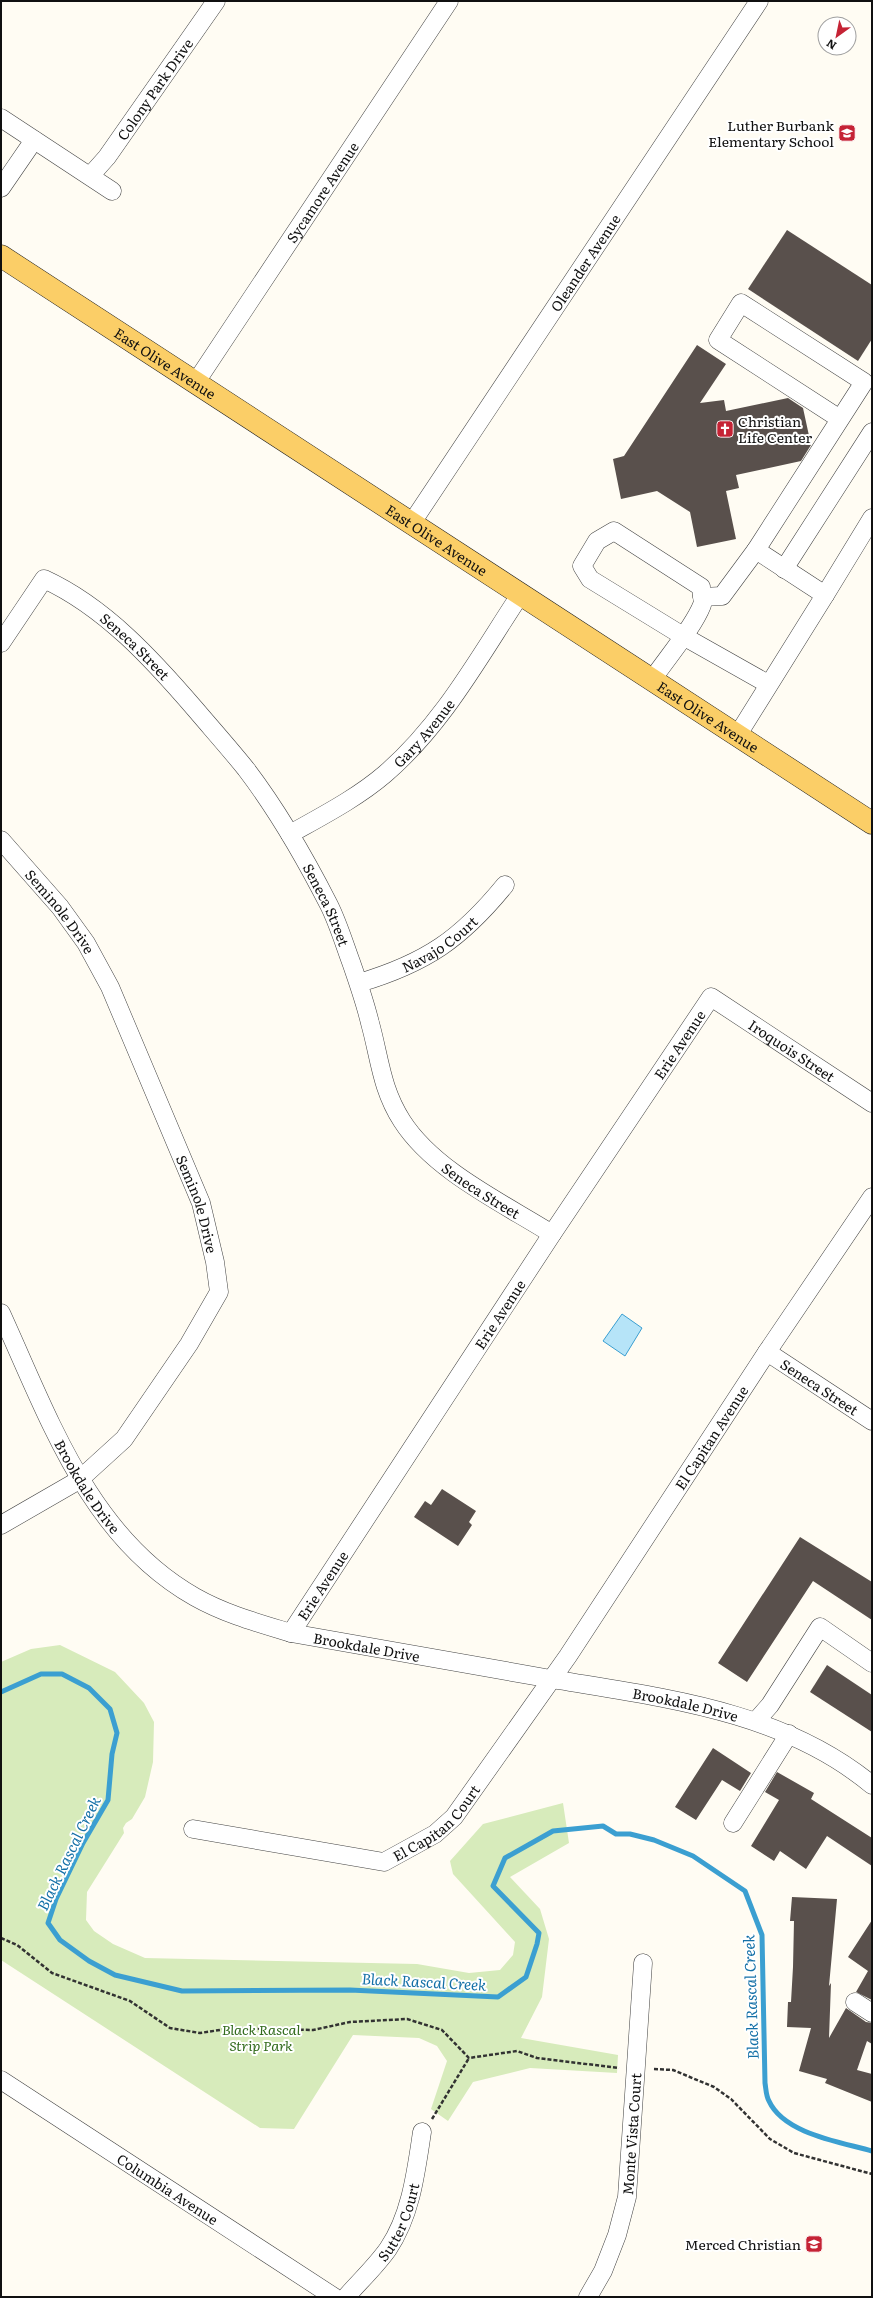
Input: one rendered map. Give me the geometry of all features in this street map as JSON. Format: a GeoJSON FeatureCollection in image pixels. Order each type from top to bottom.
{"type":"FeatureCollection","features":[{"type":"Feature","properties":{"kind":"main road","name":"East Olive Avenue"},"geometry":{"type":"LineString","coordinates":[[1,256],[872,824]]}},
{"type":"Feature","properties":{"kind":"street","name":"Colony Park Drive"},"geometry":{"type":"LineString","coordinates":[[91,175],[107,157],[216,1]]}},
{"type":"Feature","properties":{"kind":"street","name":"Sycamore Avenue"},"geometry":{"type":"LineString","coordinates":[[196,382],[449,1]]}},
{"type":"Feature","properties":{"kind":"street","name":"Oleander Avenue"},"geometry":{"type":"LineString","coordinates":[[411,524],[759,1]]}},
{"type":"Feature","properties":{"kind":"street"},"geometry":{"type":"LineString","coordinates":[[1,118],[91,175],[112,191]]}},
{"type":"Feature","properties":{"kind":"street"},"geometry":{"type":"LineString","coordinates":[[1,188],[34,140]]}},
{"type":"Feature","properties":{"kind":"street"},"geometry":{"type":"LineString","coordinates":[[702,597],[722,596],[756,550],[864,382],[741,302],[718,340],[840,419]]}},
{"type":"Feature","properties":{"kind":"street"},"geometry":{"type":"LineString","coordinates":[[784,569],[872,432]]}},
{"type":"Feature","properties":{"kind":"street"},"geometry":{"type":"LineString","coordinates":[[737,736],[872,518]]}},
{"type":"Feature","properties":{"kind":"street"},"geometry":{"type":"LineString","coordinates":[[652,680],[683,636],[703,604],[701,587],[614,531],[597,542],[582,566],[590,579],[683,636],[768,684]]}},
{"type":"Feature","properties":{"kind":"street"},"geometry":{"type":"LineString","coordinates":[[756,550],[825,595]]}},
{"type":"Feature","properties":{"kind":"street","name":"Seneca Street"},"geometry":{"type":"LineString","coordinates":[[1,643],[44,579],[60,586],[90,607],[133,642],[164,673],[247,770],[290,834],[330,907],[359,983],[371,1025],[378,1066],[388,1094],[402,1122],[421,1145],[452,1172],[552,1234]]}},
{"type":"Feature","properties":{"kind":"street","name":"Gary Avenue"},"geometry":{"type":"LineString","coordinates":[[290,834],[342,804],[378,779],[413,748],[429,731],[457,693],[520,594]]}},
{"type":"Feature","properties":{"kind":"street","name":"Seminole Drive"},"geometry":{"type":"LineString","coordinates":[[1,840],[60,907],[86,944],[110,987],[201,1203],[215,1262],[219,1292],[189,1344],[140,1417],[114,1448],[79,1480],[1,1525]]}},
{"type":"Feature","properties":{"kind":"street","name":"Navajo Court"},"geometry":{"type":"LineString","coordinates":[[359,983],[393,973],[426,958],[441,948],[482,913],[506,885]]}},
{"type":"Feature","properties":{"kind":"street","name":"Erie Avenue"},"geometry":{"type":"LineString","coordinates":[[291,1633],[552,1234],[711,997]]}},
{"type":"Feature","properties":{"kind":"street","name":"Iroquois Street"},"geometry":{"type":"LineString","coordinates":[[711,997],[872,1103]]}},
{"type":"Feature","properties":{"kind":"street","name":"El Capitan Avenue"},"geometry":{"type":"LineString","coordinates":[[551,1679],[568,1656],[872,1197]]}},
{"type":"Feature","properties":{"kind":"street","name":"Brookdale Drive"},"geometry":{"type":"LineString","coordinates":[[1,1313],[49,1423],[79,1480],[135,1553],[161,1574],[195,1597],[237,1617],[291,1633],[656,1696],[737,1715],[789,1734],[825,1752],[872,1785]]}},
{"type":"Feature","properties":{"kind":"street","name":"Seneca Street"},"geometry":{"type":"LineString","coordinates":[[768,1352],[872,1421]]}},
{"type":"Feature","properties":{"kind":"street"},"geometry":{"type":"LineString","coordinates":[[756,1721],[770,1704],[820,1627],[872,1663]]}},
{"type":"Feature","properties":{"kind":"street","name":"El Capitan Court"},"geometry":{"type":"LineString","coordinates":[[193,1829],[384,1862],[435,1834],[454,1817],[551,1679]]}},
{"type":"Feature","properties":{"kind":"street"},"geometry":{"type":"LineString","coordinates":[[733,1823],[789,1734]]}},
{"type":"Feature","properties":{"kind":"street","name":"Monte Vista Court"},"geometry":{"type":"LineString","coordinates":[[588,2297],[603,2271],[617,2235],[626,2197],[643,1963]]}},
{"type":"Feature","properties":{"kind":"street"},"geometry":{"type":"LineString","coordinates":[[855,2002],[872,2013]]}},
{"type":"Feature","properties":{"kind":"street","name":"Columbia Avenue"},"geometry":{"type":"LineString","coordinates":[[1,2080],[334,2297]]}},
{"type":"Feature","properties":{"kind":"street","name":"Sutter Court"},"geometry":{"type":"LineString","coordinates":[[346,2297],[388,2248],[404,2217],[414,2183],[422,2132]]}},
{"type":"Feature","properties":{"kind":"path"},"geometry":{"type":"LineString","coordinates":[[1,1938],[17,1945],[52,1973],[130,2001],[170,2028],[200,2033],[233,2028],[313,2030],[350,2022],[407,2019],[442,2030],[469,2058]]}},
{"type":"Feature","properties":{"kind":"path"},"geometry":{"type":"LineString","coordinates":[[422,2132],[469,2058],[517,2051],[537,2058],[620,2068]]}},
{"type":"Feature","properties":{"kind":"path"},"geometry":{"type":"LineString","coordinates":[[659,2068],[673,2070],[714,2087],[731,2098],[770,2139],[794,2153],[872,2174]]}},
{"type":"Feature","properties":{"kind":"green space","name":"Black Rascal Strip Park"},"geometry":{"type":"Polygon","coordinates":[[[60,1645],[115,1672],[144,1703],[154,1722],[153,1762],[145,1797],[132,1819],[126,1823],[123,1828],[124,1833],[87,1892],[86,1920],[94,1931],[113,1944],[145,1958],[417,1964],[469,1973],[500,1970],[513,1955],[515,1942],[453,1874],[450,1861],[483,1824],[563,1803],[569,1843],[510,1877],[540,1909],[549,1939],[542,1997],[521,2038],[618,2055],[617,2073],[530,2068],[473,2082],[448,2121],[431,2109],[447,2061],[437,2046],[419,2038],[353,2035],[294,2129],[260,2128],[1,1960],[1,1662],[31,1649],[60,1645]]]}},
{"type":"Feature","properties":{"kind":"water"},"geometry":{"type":"Polygon","coordinates":[[[622,1314],[642,1328],[625,1356],[603,1341],[622,1314]]]}},
{"type":"Feature","properties":{"kind":"building"},"geometry":{"type":"Polygon","coordinates":[[[787,230],[872,285],[872,339],[858,361],[748,289],[787,230]]]}},
{"type":"Feature","properties":{"kind":"building","name":"Christian Life Center"},"geometry":{"type":"Polygon","coordinates":[[[697,345],[726,364],[700,403],[724,400],[726,411],[788,398],[803,408],[811,445],[801,461],[736,475],[739,488],[726,491],[736,539],[697,547],[690,512],[657,491],[621,499],[613,459],[624,456],[697,345]]]}},
{"type":"Feature","properties":{"kind":"building"},"geometry":{"type":"Polygon","coordinates":[[[442,1489],[476,1511],[469,1522],[472,1525],[458,1546],[414,1517],[425,1501],[431,1505],[442,1489]]]}},
{"type":"Feature","properties":{"kind":"building"},"geometry":{"type":"Polygon","coordinates":[[[800,1537],[872,1582],[872,1620],[813,1581],[747,1682],[718,1663],[800,1537]]]}},
{"type":"Feature","properties":{"kind":"building"},"geometry":{"type":"Polygon","coordinates":[[[827,1665],[872,1695],[872,1732],[810,1692],[827,1665]]]}},
{"type":"Feature","properties":{"kind":"building"},"geometry":{"type":"Polygon","coordinates":[[[713,1748],[751,1773],[740,1791],[722,1780],[696,1820],[675,1807],[713,1748]]]}},
{"type":"Feature","properties":{"kind":"building"},"geometry":{"type":"Polygon","coordinates":[[[777,1772],[814,1793],[811,1799],[872,1838],[872,1866],[827,1836],[806,1869],[780,1851],[774,1861],[751,1846],[779,1800],[765,1792],[777,1772]]]}},
{"type":"Feature","properties":{"kind":"building"},"geometry":{"type":"Polygon","coordinates":[[[792,1897],[837,1899],[829,1986],[831,1983],[829,2038],[846,2008],[866,2022],[872,2023],[872,2044],[867,2041],[857,2070],[872,2074],[872,2102],[825,2083],[827,2079],[799,2071],[811,2028],[787,2027],[788,2002],[791,2002],[793,1967],[794,1921],[790,1921],[792,1897]]]}},
{"type":"Feature","properties":{"kind":"building"},"geometry":{"type":"Polygon","coordinates":[[[872,1920],[872,2000],[856,1992],[868,1971],[848,1957],[872,1920]]]}},
{"type":"Feature","properties":{"kind":"waterway","name":"Black Rascal Creek"},"geometry":{"type":"LineString","coordinates":[[1,1692],[41,1674],[62,1674],[89,1688],[110,1709],[117,1733],[112,1754],[108,1800],[83,1843],[56,1899],[48,1923],[60,1940],[89,1961],[115,1975],[182,1991],[350,1990],[498,1997],[526,1977],[539,1933],[493,1886],[505,1858],[553,1831],[603,1826],[616,1834],[630,1834],[654,1840],[693,1856],[745,1891],[762,1935],[765,2083],[768,2099],[776,2112],[800,2129],[830,2140],[872,2151]]}},
{"type":"Feature","properties":{"kind":"place","name":"Luther Burbank Elementary School"},"geometry":{"type":"Point","coordinates":[847,133]}},
{"type":"Feature","properties":{"kind":"place","name":"Christian Life Center"},"geometry":{"type":"Point","coordinates":[725,429]}},
{"type":"Feature","properties":{"kind":"place","name":"Merced Christian"},"geometry":{"type":"Point","coordinates":[814,2244]}}]}
